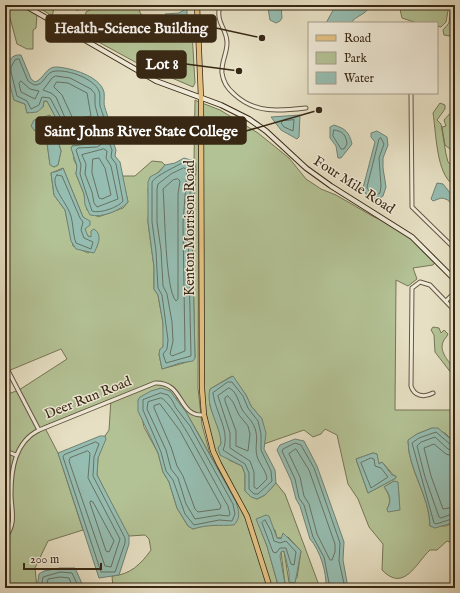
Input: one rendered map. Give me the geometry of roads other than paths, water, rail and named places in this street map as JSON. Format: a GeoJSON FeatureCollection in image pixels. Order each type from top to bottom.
{"type":"FeatureCollection","features":[{"type":"Feature","properties":{"kind":"main road","name":"Four Mile Road"},"geometry":{"type":"LineString","coordinates":[[24,5],[156,82],[237,112],[266,131],[306,168],[330,186],[412,237],[455,280]]}},
{"type":"Feature","properties":{"kind":"main road","name":"Kenton Morrison Road"},"geometry":{"type":"LineString","coordinates":[[197,5],[201,98],[202,388],[204,415],[213,450],[247,516],[270,588]]}},
{"type":"Feature","properties":{"kind":"street"},"geometry":{"type":"LineString","coordinates":[[69,5],[77,8],[89,5]]}},
{"type":"Feature","properties":{"kind":"street"},"geometry":{"type":"LineString","coordinates":[[220,5],[218,18],[227,42],[222,62],[222,73],[231,92],[243,102],[264,110],[280,111],[306,108]]}},
{"type":"Feature","properties":{"kind":"street"},"geometry":{"type":"LineString","coordinates":[[411,94],[412,207],[455,249]]}},
{"type":"Feature","properties":{"kind":"street"},"geometry":{"type":"LineString","coordinates":[[433,393],[427,396],[420,395],[415,393],[411,386],[411,291],[416,284],[425,282],[430,285],[455,311]]}},
{"type":"Feature","properties":{"kind":"street"},"geometry":{"type":"LineString","coordinates":[[446,301],[455,292]]}},
{"type":"Feature","properties":{"kind":"street","name":"Deer Run Road"},"geometry":{"type":"LineString","coordinates":[[5,365],[39,430],[155,383],[167,385],[176,390],[189,412],[194,415],[204,415]]}},
{"type":"Feature","properties":{"kind":"street"},"geometry":{"type":"LineString","coordinates":[[5,538],[10,531],[13,519],[11,494],[16,455],[24,441],[39,430]]}},
{"type":"Feature","properties":{"kind":"street"},"geometry":{"type":"LineString","coordinates":[[5,451],[16,455]]}},
{"type":"Feature","properties":{"kind":"water"},"geometry":{"type":"Polygon","coordinates":[[[266,5],[281,5],[282,18],[280,21],[276,23],[270,20],[266,5]]]}},
{"type":"Feature","properties":{"kind":"water"},"geometry":{"type":"Polygon","coordinates":[[[336,5],[370,5],[364,13],[352,22],[327,22],[336,5]]]}},
{"type":"Feature","properties":{"kind":"water"},"geometry":{"type":"Polygon","coordinates":[[[187,8],[187,28],[184,30],[167,24],[165,14],[179,13],[187,8]]]}},
{"type":"Feature","properties":{"kind":"water"},"geometry":{"type":"Polygon","coordinates":[[[17,55],[21,55],[31,79],[35,82],[53,67],[77,71],[97,81],[104,92],[104,106],[108,116],[106,128],[82,133],[67,142],[61,139],[59,124],[47,101],[44,101],[43,107],[37,112],[27,113],[25,104],[14,100],[9,82],[9,62],[17,55]]]}},
{"type":"Feature","properties":{"kind":"water"},"geometry":{"type":"Polygon","coordinates":[[[50,115],[61,151],[58,165],[54,167],[50,165],[47,143],[43,133],[34,130],[31,126],[34,120],[50,115]]]}},
{"type":"Feature","properties":{"kind":"water"},"geometry":{"type":"Polygon","coordinates":[[[300,115],[299,137],[297,139],[281,130],[271,117],[300,115]]]}},
{"type":"Feature","properties":{"kind":"water"},"geometry":{"type":"Polygon","coordinates":[[[334,125],[346,132],[350,137],[352,144],[341,158],[338,158],[336,146],[330,138],[330,127],[334,125]]]}},
{"type":"Feature","properties":{"kind":"water"},"geometry":{"type":"Polygon","coordinates":[[[377,131],[387,137],[388,145],[383,158],[386,187],[383,196],[377,200],[366,194],[363,188],[375,142],[371,137],[371,133],[377,131]]]}},
{"type":"Feature","properties":{"kind":"water"},"geometry":{"type":"Polygon","coordinates":[[[108,134],[111,135],[116,150],[115,156],[120,162],[128,202],[110,213],[94,216],[90,215],[85,205],[84,194],[76,174],[77,166],[71,148],[72,146],[96,143],[108,134]]]}},
{"type":"Feature","properties":{"kind":"water"},"geometry":{"type":"Polygon","coordinates":[[[184,158],[194,161],[196,164],[192,224],[195,358],[193,361],[180,363],[162,369],[159,354],[160,349],[163,347],[163,323],[158,295],[154,289],[154,267],[148,222],[148,182],[150,177],[159,172],[165,165],[175,163],[184,158]]]}},
{"type":"Feature","properties":{"kind":"water"},"geometry":{"type":"Polygon","coordinates":[[[63,168],[83,217],[90,221],[90,225],[85,229],[88,236],[91,237],[91,231],[94,229],[97,231],[99,237],[94,253],[76,249],[71,241],[65,210],[54,195],[51,173],[63,168]]]}},
{"type":"Feature","properties":{"kind":"water"},"geometry":{"type":"Polygon","coordinates":[[[437,183],[443,184],[455,199],[455,217],[453,207],[448,200],[441,198],[433,201],[431,199],[437,183]]]}},
{"type":"Feature","properties":{"kind":"water"},"geometry":{"type":"Polygon","coordinates":[[[233,376],[246,395],[251,406],[262,419],[266,433],[264,449],[275,470],[276,483],[265,495],[257,499],[251,497],[245,491],[245,474],[242,466],[220,455],[218,448],[221,444],[219,430],[211,410],[209,396],[210,389],[233,376]]]}},
{"type":"Feature","properties":{"kind":"water"},"geometry":{"type":"Polygon","coordinates":[[[161,388],[170,391],[186,412],[236,502],[239,514],[238,520],[234,525],[198,527],[193,529],[188,526],[177,508],[169,482],[163,472],[158,453],[138,411],[138,400],[140,397],[161,388]]]}},
{"type":"Feature","properties":{"kind":"water"},"geometry":{"type":"Polygon","coordinates":[[[432,428],[438,428],[455,443],[455,522],[435,528],[430,526],[427,504],[411,462],[408,440],[417,434],[432,428]]]}},
{"type":"Feature","properties":{"kind":"water"},"geometry":{"type":"Polygon","coordinates":[[[100,436],[105,436],[106,439],[98,458],[97,475],[129,536],[129,544],[119,575],[99,578],[58,453],[100,436]]]}},
{"type":"Feature","properties":{"kind":"water"},"geometry":{"type":"Polygon","coordinates":[[[295,439],[304,441],[317,466],[344,542],[343,560],[348,588],[326,588],[322,562],[317,549],[310,539],[291,480],[277,450],[280,445],[295,439]]]}},
{"type":"Feature","properties":{"kind":"water"},"geometry":{"type":"Polygon","coordinates":[[[373,453],[377,454],[379,464],[382,462],[392,475],[396,476],[396,478],[368,493],[356,459],[373,453]]]}},
{"type":"Feature","properties":{"kind":"water"},"geometry":{"type":"Polygon","coordinates":[[[394,481],[398,482],[400,510],[388,512],[387,509],[390,498],[384,487],[394,481]]]}},
{"type":"Feature","properties":{"kind":"water"},"geometry":{"type":"Polygon","coordinates":[[[266,515],[269,516],[277,538],[281,539],[283,533],[301,551],[295,583],[289,582],[289,572],[284,551],[281,552],[280,556],[285,584],[281,586],[278,585],[267,546],[256,519],[266,515]]]}},
{"type":"Feature","properties":{"kind":"water"},"geometry":{"type":"Polygon","coordinates":[[[60,568],[75,568],[84,588],[37,588],[39,574],[44,571],[60,568]]]}},
{"type":"Feature","properties":{"kind":"place","name":"Health-Science Building"},"geometry":{"type":"Point","coordinates":[262,38]}},
{"type":"Feature","properties":{"kind":"place","name":"Lot 8"},"geometry":{"type":"Point","coordinates":[239,71]}},
{"type":"Feature","properties":{"kind":"place","name":"Saint Johns River State College"},"geometry":{"type":"Point","coordinates":[319,110]}}]}
